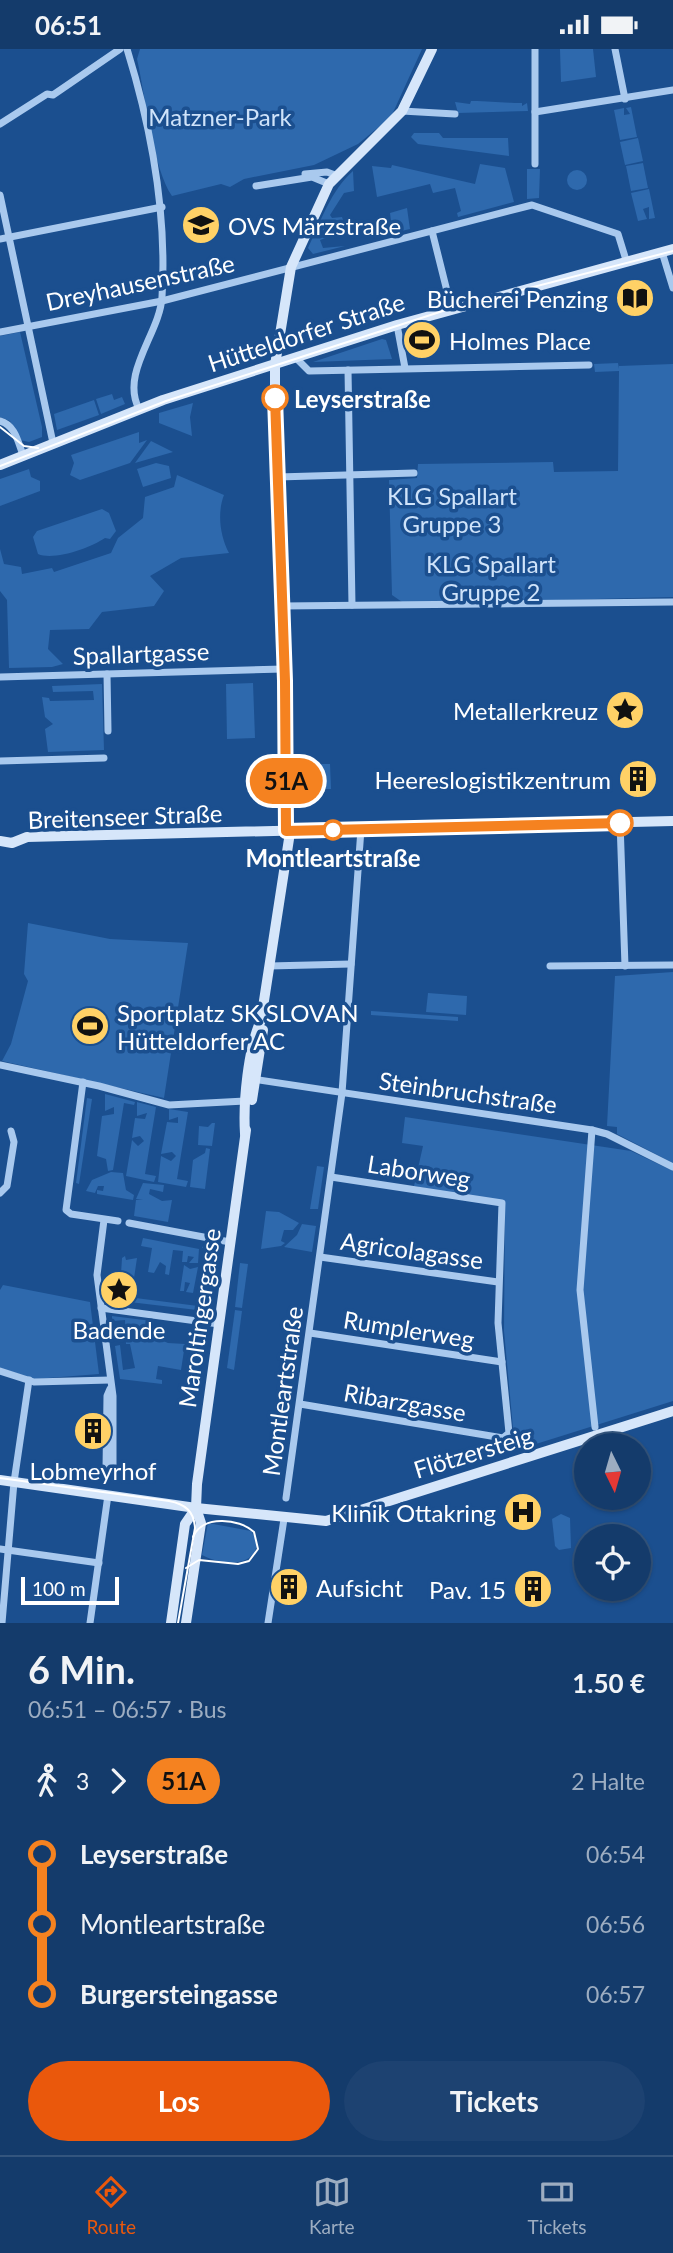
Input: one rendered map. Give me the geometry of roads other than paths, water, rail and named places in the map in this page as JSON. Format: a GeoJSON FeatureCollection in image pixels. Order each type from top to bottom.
{"type":"FeatureCollection","features":[{"type":"Feature","properties":{"kind":"main road"},"geometry":{"type":"LineString","coordinates":[[286,831],[275,365],[291,267],[332,179],[402,111],[432,49]]}},
{"type":"Feature","properties":{"kind":"main road","name":"Hütteldorfer Straße"},"geometry":{"type":"LineString","coordinates":[[0,464],[139,409],[451,307],[667,251]]}},
{"type":"Feature","properties":{"kind":"main road","name":"Breitenseer Straße"},"geometry":{"type":"LineString","coordinates":[[0,841],[12,843],[27,837],[673,821]]}},
{"type":"Feature","properties":{"kind":"main road","name":"Maroltingergasse"},"geometry":{"type":"LineString","coordinates":[[171,1623],[186,1524],[196,1508],[261,1020],[280,888],[288,853],[286,831]]}},
{"type":"Feature","properties":{"kind":"main road","name":"Maroltingergasse"},"geometry":{"type":"LineString","coordinates":[[245,1134],[245,1101],[253,1079]]}},
{"type":"Feature","properties":{"kind":"main road","name":"Flötzersteig"},"geometry":{"type":"LineString","coordinates":[[0,1480],[196,1508],[284,1519],[326,1521],[673,1411]]}},
{"type":"Feature","properties":{"kind":"main road","name":"Maroltingergasse"},"geometry":{"type":"LineString","coordinates":[[186,1623],[201,1523],[196,1508]]}},
{"type":"Feature","properties":{"kind":"street"},"geometry":{"type":"LineString","coordinates":[[0,124],[47,94],[54,95],[120,49]]}},
{"type":"Feature","properties":{"kind":"street"},"geometry":{"type":"LineString","coordinates":[[127,49],[162,207],[162,300],[132,387],[139,409]]}},
{"type":"Feature","properties":{"kind":"street"},"geometry":{"type":"LineString","coordinates":[[535,49],[535,164]]}},
{"type":"Feature","properties":{"kind":"street"},"geometry":{"type":"LineString","coordinates":[[615,49],[625,99]]}},
{"type":"Feature","properties":{"kind":"street"},"geometry":{"type":"LineString","coordinates":[[535,112],[673,90]]}},
{"type":"Feature","properties":{"kind":"street"},"geometry":{"type":"LineString","coordinates":[[402,111],[454,114]]}},
{"type":"Feature","properties":{"kind":"street"},"geometry":{"type":"LineString","coordinates":[[256,186],[295,178],[332,179]]}},
{"type":"Feature","properties":{"kind":"street"},"geometry":{"type":"LineString","coordinates":[[0,195],[4,238],[28,326],[53,443]]}},
{"type":"Feature","properties":{"kind":"street","name":"Dreyhausenstraße"},"geometry":{"type":"LineString","coordinates":[[0,332],[162,300],[532,205],[618,234],[626,261]]}},
{"type":"Feature","properties":{"kind":"street"},"geometry":{"type":"LineString","coordinates":[[4,238],[162,207]]}},
{"type":"Feature","properties":{"kind":"street"},"geometry":{"type":"LineString","coordinates":[[432,231],[451,307]]}},
{"type":"Feature","properties":{"kind":"street"},"geometry":{"type":"LineString","coordinates":[[667,251],[673,288]]}},
{"type":"Feature","properties":{"kind":"street"},"geometry":{"type":"LineString","coordinates":[[397,325],[405,368]]}},
{"type":"Feature","properties":{"kind":"street"},"geometry":{"type":"LineString","coordinates":[[296,358],[309,371],[589,365]]}},
{"type":"Feature","properties":{"kind":"street"},"geometry":{"type":"LineString","coordinates":[[348,370],[352,605]]}},
{"type":"Feature","properties":{"kind":"street"},"geometry":{"type":"LineString","coordinates":[[0,421],[8,424],[16,435],[23,455]]}},
{"type":"Feature","properties":{"kind":"street"},"geometry":{"type":"LineString","coordinates":[[278,477],[414,473]]}},
{"type":"Feature","properties":{"kind":"street"},"geometry":{"type":"LineString","coordinates":[[282,606],[673,602]]}},
{"type":"Feature","properties":{"kind":"street","name":"Spallartgasse"},"geometry":{"type":"LineString","coordinates":[[0,677],[283,669]]}},
{"type":"Feature","properties":{"kind":"street"},"geometry":{"type":"LineString","coordinates":[[107,674],[108,731]]}},
{"type":"Feature","properties":{"kind":"street"},"geometry":{"type":"LineString","coordinates":[[0,761],[104,758]]}},
{"type":"Feature","properties":{"kind":"street"},"geometry":{"type":"LineString","coordinates":[[620,823],[625,965]]}},
{"type":"Feature","properties":{"kind":"street","name":"Montleartstraße"},"geometry":{"type":"LineString","coordinates":[[286,1498],[342,1093],[361,829]]}},
{"type":"Feature","properties":{"kind":"street"},"geometry":{"type":"LineString","coordinates":[[269,966],[351,964]]}},
{"type":"Feature","properties":{"kind":"street"},"geometry":{"type":"LineString","coordinates":[[550,966],[673,965]]}},
{"type":"Feature","properties":{"kind":"street"},"geometry":{"type":"LineString","coordinates":[[0,1065],[83,1082],[169,1105],[245,1101]]}},
{"type":"Feature","properties":{"kind":"street","name":"Steinbruchstraße"},"geometry":{"type":"LineString","coordinates":[[253,1079],[592,1130],[607,1134],[673,1167]]}},
{"type":"Feature","properties":{"kind":"street"},"geometry":{"type":"LineString","coordinates":[[83,1082],[66,1210],[118,1221]]}},
{"type":"Feature","properties":{"kind":"street"},"geometry":{"type":"LineString","coordinates":[[592,1130],[580,1290],[596,1427]]}},
{"type":"Feature","properties":{"kind":"street"},"geometry":{"type":"LineString","coordinates":[[0,1193],[7,1186],[13,1142],[11,1131]]}},
{"type":"Feature","properties":{"kind":"street","name":"Laborweg"},"geometry":{"type":"LineString","coordinates":[[331,1177],[502,1203],[498,1282]]}},
{"type":"Feature","properties":{"kind":"street"},"geometry":{"type":"LineString","coordinates":[[104,1220],[97,1275],[110,1380],[106,1469],[109,1473],[113,1466],[113,1396],[110,1389]]}},
{"type":"Feature","properties":{"kind":"street"},"geometry":{"type":"LineString","coordinates":[[129,1223],[230,1242]]}},
{"type":"Feature","properties":{"kind":"street","name":"Agricolagasse"},"geometry":{"type":"LineString","coordinates":[[320,1257],[498,1282]]}},
{"type":"Feature","properties":{"kind":"street"},"geometry":{"type":"LineString","coordinates":[[498,1282],[502,1362]]}},
{"type":"Feature","properties":{"kind":"street"},"geometry":{"type":"LineString","coordinates":[[101,1308],[219,1324]]}},
{"type":"Feature","properties":{"kind":"street","name":"Rumplerweg"},"geometry":{"type":"LineString","coordinates":[[310,1333],[502,1362]]}},
{"type":"Feature","properties":{"kind":"street","name":"Ribarzgasse"},"geometry":{"type":"LineString","coordinates":[[300,1404],[503,1438],[509,1433],[502,1362]]}},
{"type":"Feature","properties":{"kind":"street"},"geometry":{"type":"LineString","coordinates":[[0,1371],[29,1380],[110,1380]]}},
{"type":"Feature","properties":{"kind":"street"},"geometry":{"type":"LineString","coordinates":[[2,1623],[11,1551],[8,1542],[14,1482],[29,1380]]}},
{"type":"Feature","properties":{"kind":"street"},"geometry":{"type":"LineString","coordinates":[[90,1623],[108,1495]]}},
{"type":"Feature","properties":{"kind":"street"},"geometry":{"type":"LineString","coordinates":[[268,1623],[284,1519]]}},
{"type":"Feature","properties":{"kind":"street"},"geometry":{"type":"LineString","coordinates":[[0,1549],[99,1563]]}},
{"type":"Feature","properties":{"kind":"tram line"},"geometry":{"type":"LineString","coordinates":[[0,466],[166,401],[452,308],[673,251]]}},
{"type":"Feature","properties":{"kind":"tram line"},"geometry":{"type":"LineString","coordinates":[[0,427],[24,446],[38,448]]}},
{"type":"Feature","properties":{"kind":"tram line"},"geometry":{"type":"LineString","coordinates":[[0,1478],[169,1501],[188,1509],[195,1528],[178,1623]]}},
{"type":"Feature","properties":{"kind":"tram line"},"geometry":{"type":"LineString","coordinates":[[186,1568],[199,1560],[238,1564],[249,1561],[258,1549],[254,1532],[230,1522],[204,1525],[193,1537]]}},
{"type":"Feature","properties":{"kind":"place","name":"OVS Märzstraße"},"geometry":{"type":"Point","coordinates":[201,225]}},
{"type":"Feature","properties":{"kind":"place","name":"Bücherei Penzing"},"geometry":{"type":"Point","coordinates":[635,298]}},
{"type":"Feature","properties":{"kind":"place","name":"Holmes Place"},"geometry":{"type":"Point","coordinates":[422,340]}},
{"type":"Feature","properties":{"kind":"place","name":"Leyserstraße"},"geometry":{"type":"Point","coordinates":[275,398]}},
{"type":"Feature","properties":{"kind":"place","name":"Metallerkreuz"},"geometry":{"type":"Point","coordinates":[625,710]}},
{"type":"Feature","properties":{"kind":"place","name":"Heereslogistikzentrum"},"geometry":{"type":"Point","coordinates":[638,779]}},
{"type":"Feature","properties":{"kind":"place","name":"Montleartstraße"},"geometry":{"type":"Point","coordinates":[333,830]}},
{"type":"Feature","properties":{"kind":"place","name":"Sportplatz SK SLOVAN Hütteldorfer AC"},"geometry":{"type":"Point","coordinates":[90,1026]}},
{"type":"Feature","properties":{"kind":"place","name":"Badende"},"geometry":{"type":"Point","coordinates":[119,1290]}},
{"type":"Feature","properties":{"kind":"place","name":"Lobmeyrhof"},"geometry":{"type":"Point","coordinates":[93,1431]}},
{"type":"Feature","properties":{"kind":"place","name":"Klinik Ottakring"},"geometry":{"type":"Point","coordinates":[523,1512]}},
{"type":"Feature","properties":{"kind":"place","name":"Aufsicht"},"geometry":{"type":"Point","coordinates":[289,1587]}},
{"type":"Feature","properties":{"kind":"place","name":"Pav. 15"},"geometry":{"type":"Point","coordinates":[533,1589]}},
{"type":"Feature","properties":{"kind":"park label","name":"Matzner-Park"},"geometry":{"type":"Point","coordinates":[220,116]}},
{"type":"Feature","properties":{"kind":"park label","name":"KLG Spallart Gruppe 3"},"geometry":{"type":"Point","coordinates":[452,509]}},
{"type":"Feature","properties":{"kind":"park label","name":"KLG Spallart Gruppe 2"},"geometry":{"type":"Point","coordinates":[491,577]}}]}
